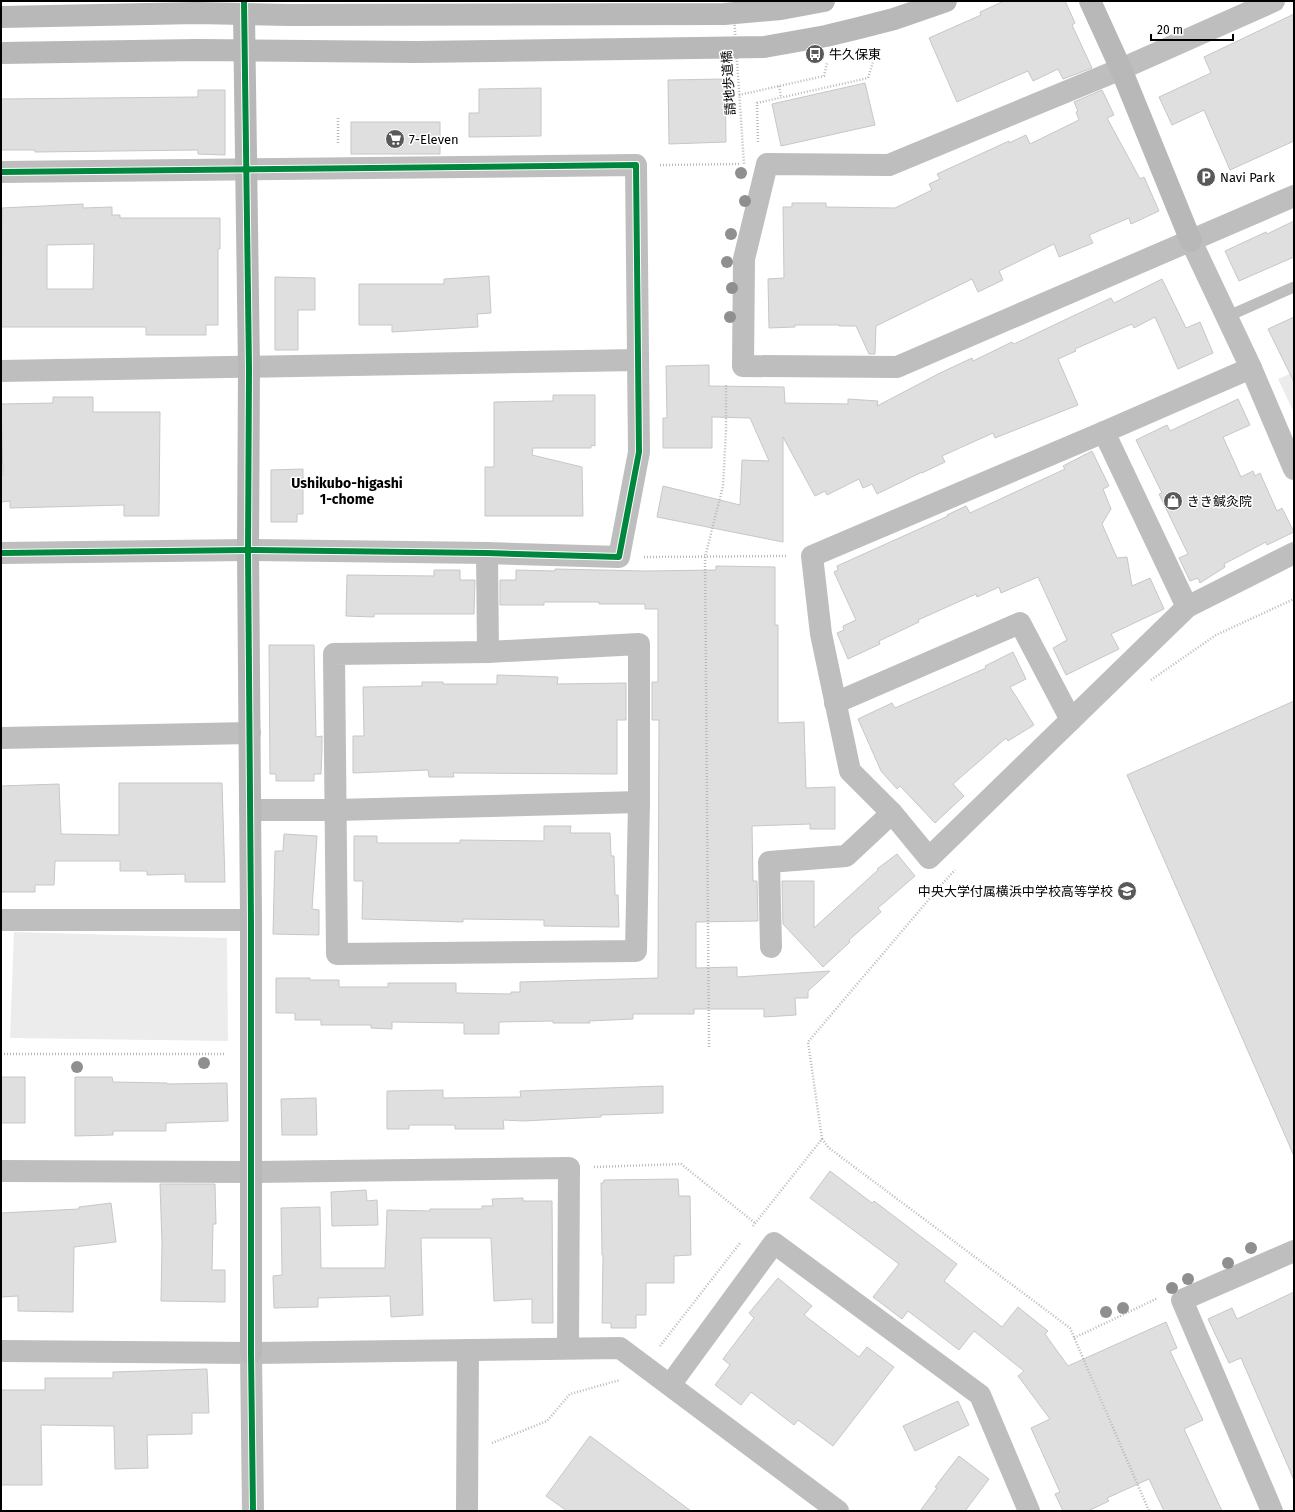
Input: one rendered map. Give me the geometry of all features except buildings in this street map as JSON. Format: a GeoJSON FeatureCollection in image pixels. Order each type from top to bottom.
{"type":"FeatureCollection","features":[{"type":"Feature","properties":{"kind":"street"},"geometry":{"type":"LineString","coordinates":[[1,17],[197,14],[244,8],[288,16],[724,14],[781,9],[824,1]]}},
{"type":"Feature","properties":{"kind":"street"},"geometry":{"type":"LineString","coordinates":[[1,53],[245,50],[416,52],[764,47],[826,36],[859,28],[894,19],[946,1]]}},
{"type":"Feature","properties":{"kind":"street"},"geometry":{"type":"LineString","coordinates":[[1090,1],[1121,69],[1191,241],[1250,368],[1294,469]]}},
{"type":"Feature","properties":{"kind":"street"},"geometry":{"type":"LineString","coordinates":[[1274,1],[1121,69],[889,165],[762,164],[744,259],[743,366],[897,367],[1294,196]]}},
{"type":"Feature","properties":{"kind":"street"},"geometry":{"type":"LineString","coordinates":[[244,8],[245,170],[249,368],[248,550],[251,920],[250,1172],[253,1511]]}},
{"type":"Feature","properties":{"kind":"street"},"geometry":{"type":"LineString","coordinates":[[1,172],[636,165],[638,360],[638,452],[619,557],[487,553],[248,550],[1,553]]}},
{"type":"Feature","properties":{"kind":"street"},"geometry":{"type":"LineString","coordinates":[[1,371],[249,368],[638,360]]}},
{"type":"Feature","properties":{"kind":"street"},"geometry":{"type":"LineString","coordinates":[[1250,368],[1104,432],[812,556],[821,634],[850,772],[892,813],[929,858],[1187,607],[1294,553]]}},
{"type":"Feature","properties":{"kind":"street"},"geometry":{"type":"LineString","coordinates":[[1104,432],[1187,607]]}},
{"type":"Feature","properties":{"kind":"street"},"geometry":{"type":"LineString","coordinates":[[487,553],[488,652]]}},
{"type":"Feature","properties":{"kind":"street"},"geometry":{"type":"LineString","coordinates":[[835,702],[1020,623],[1071,720]]}},
{"type":"Feature","properties":{"kind":"street"},"geometry":{"type":"LineString","coordinates":[[639,644],[639,802],[636,952],[337,954],[334,654],[488,652],[639,644]]}},
{"type":"Feature","properties":{"kind":"street"},"geometry":{"type":"LineString","coordinates":[[1,738],[250,733]]}},
{"type":"Feature","properties":{"kind":"street"},"geometry":{"type":"LineString","coordinates":[[250,810],[336,810],[639,802]]}},
{"type":"Feature","properties":{"kind":"street"},"geometry":{"type":"LineString","coordinates":[[771,947],[769,862],[846,856],[892,813]]}},
{"type":"Feature","properties":{"kind":"street"},"geometry":{"type":"LineString","coordinates":[[1,920],[251,920]]}},
{"type":"Feature","properties":{"kind":"street"},"geometry":{"type":"LineString","coordinates":[[1,1171],[250,1172],[569,1168],[568,1347]]}},
{"type":"Feature","properties":{"kind":"street"},"geometry":{"type":"LineString","coordinates":[[670,1384],[774,1243],[980,1395],[1029,1511]]}},
{"type":"Feature","properties":{"kind":"street"},"geometry":{"type":"LineString","coordinates":[[1272,1511],[1182,1300],[1294,1251]]}},
{"type":"Feature","properties":{"kind":"street"},"geometry":{"type":"LineString","coordinates":[[1,1351],[251,1353],[568,1347],[620,1348],[838,1511]]}},
{"type":"Feature","properties":{"kind":"street"},"geometry":{"type":"LineString","coordinates":[[467,1511],[468,1350]]}},
{"type":"Feature","properties":{"kind":"lane"},"geometry":{"type":"LineString","coordinates":[[1226,317],[1294,287]]}},
{"type":"Feature","properties":{"kind":"path"},"geometry":{"type":"LineString","coordinates":[[636,165],[762,164],[757,102],[868,78],[878,47]]}},
{"type":"Feature","properties":{"kind":"path"},"geometry":{"type":"LineString","coordinates":[[739,95],[824,76],[827,63]]}},
{"type":"Feature","properties":{"kind":"path"},"geometry":{"type":"LineString","coordinates":[[779,86],[781,97]]}},
{"type":"Feature","properties":{"kind":"path"},"geometry":{"type":"LineString","coordinates":[[708,1047],[705,557],[723,486],[726,431],[726,365],[743,366]]}},
{"type":"Feature","properties":{"kind":"path"},"geometry":{"type":"LineString","coordinates":[[619,557],[812,556]]}},
{"type":"Feature","properties":{"kind":"path"},"geometry":{"type":"LineString","coordinates":[[1147,683],[1216,635],[1294,599]]}},
{"type":"Feature","properties":{"kind":"path"},"geometry":{"type":"LineString","coordinates":[[958,868],[942,884],[808,1042],[822,1139],[829,1148],[1070,1328],[1150,1511]]}},
{"type":"Feature","properties":{"kind":"path"},"geometry":{"type":"LineString","coordinates":[[1,1054],[251,1054]]}},
{"type":"Feature","properties":{"kind":"path"},"geometry":{"type":"LineString","coordinates":[[751,1229],[822,1139]]}},
{"type":"Feature","properties":{"kind":"path"},"geometry":{"type":"LineString","coordinates":[[569,1168],[680,1164],[755,1223]]}},
{"type":"Feature","properties":{"kind":"path"},"geometry":{"type":"LineString","coordinates":[[658,1350],[741,1242]]}},
{"type":"Feature","properties":{"kind":"path"},"geometry":{"type":"LineString","coordinates":[[468,1445],[489,1444],[547,1421],[570,1394],[623,1380]]}},
{"type":"Feature","properties":{"kind":"shaded area"},"geometry":{"type":"Polygon","coordinates":[[[1294,372],[1294,413],[1278,379],[1294,372]]]}},
{"type":"Feature","properties":{"kind":"shaded area"},"geometry":{"type":"Polygon","coordinates":[[[14,932],[227,938],[228,1041],[10,1038],[14,932]]]}},
{"type":"Feature","properties":{"kind":"cycle path"},"geometry":{"type":"LineString","coordinates":[[244,1],[249,368],[248,550],[253,1511]]}},
{"type":"Feature","properties":{"kind":"cycle path"},"geometry":{"type":"LineString","coordinates":[[1,172],[636,165],[639,452],[619,557],[487,553],[248,550],[1,553]]}},
{"type":"Feature","properties":{"kind":"place","name":"牛久保東"},"geometry":{"type":"Point","coordinates":[815,54]}},
{"type":"Feature","properties":{"kind":"place","name":"7-Eleven"},"geometry":{"type":"Point","coordinates":[395,139]}},
{"type":"Feature","properties":{"kind":"place","name":"Navi Park"},"geometry":{"type":"Point","coordinates":[1206,177]}},
{"type":"Feature","properties":{"kind":"place","name":"きき鍼灸院"},"geometry":{"type":"Point","coordinates":[1173,501]}},
{"type":"Feature","properties":{"kind":"place","name":"中央大学付属横浜中学校高等学校"},"geometry":{"type":"Point","coordinates":[1127,891]}},
{"type":"Feature","properties":{"kind":"district","name":"Ushikubo-higashi 1-chome"},"geometry":{"type":"Point","coordinates":[347,492]}}]}
